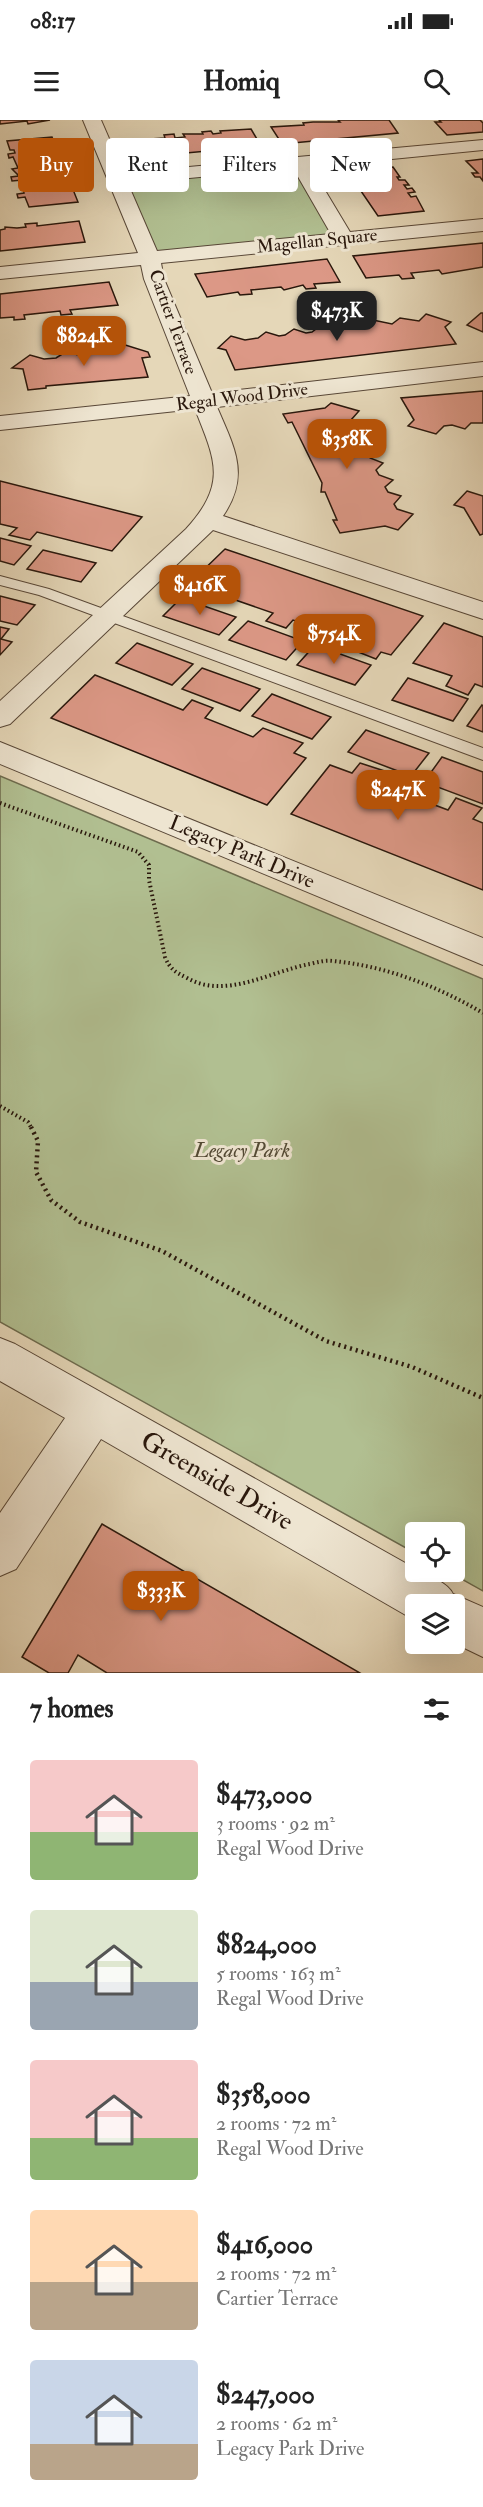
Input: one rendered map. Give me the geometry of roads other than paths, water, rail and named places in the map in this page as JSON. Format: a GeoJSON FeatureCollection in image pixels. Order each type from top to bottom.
{"type":"FeatureCollection","features":[{"type":"Feature","properties":{"kind":"street"},"geometry":{"type":"LineString","coordinates":[[92,120],[106,153]]}},
{"type":"Feature","properties":{"kind":"street"},"geometry":{"type":"LineString","coordinates":[[189,172],[483,145]]}},
{"type":"Feature","properties":{"kind":"street"},"geometry":{"type":"LineString","coordinates":[[299,162],[344,239]]}},
{"type":"Feature","properties":{"kind":"street"},"geometry":{"type":"LineString","coordinates":[[122,192],[150,258]]}},
{"type":"Feature","properties":{"kind":"street","name":"Magellan Square"},"geometry":{"type":"LineString","coordinates":[[0,273],[483,225]]}},
{"type":"Feature","properties":{"kind":"street","name":"Cartier Terrace"},"geometry":{"type":"LineString","coordinates":[[108,616],[209,520],[219,506],[227,482],[226,458],[154,279],[150,258]]}},
{"type":"Feature","properties":{"kind":"street","name":"Regal Wood Drive"},"geometry":{"type":"LineString","coordinates":[[0,423],[483,369]]}},
{"type":"Feature","properties":{"kind":"street"},"geometry":{"type":"LineString","coordinates":[[209,520],[478,601]]}},
{"type":"Feature","properties":{"kind":"street"},"geometry":{"type":"LineString","coordinates":[[0,717],[108,616]]}},
{"type":"Feature","properties":{"kind":"street","name":"Legacy Park Drive"},"geometry":{"type":"LineString","coordinates":[[0,752],[483,952]]}},
{"type":"Feature","properties":{"kind":"street","name":"Greenside Drive"},"geometry":{"type":"LineString","coordinates":[[0,1358],[415,1594]]}},
{"type":"Feature","properties":{"kind":"street"},"geometry":{"type":"LineString","coordinates":[[0,1553],[95,1411]]}},
{"type":"Feature","properties":{"kind":"street"},"geometry":{"type":"LineString","coordinates":[[465,1623],[483,1633]]}},
{"type":"Feature","properties":{"kind":"lane"},"geometry":{"type":"LineString","coordinates":[[0,580],[44,592],[483,754]]}},
{"type":"Feature","properties":{"kind":"park label","name":"Legacy Park"},"geometry":{"type":"Point","coordinates":[242,1150]}}]}
